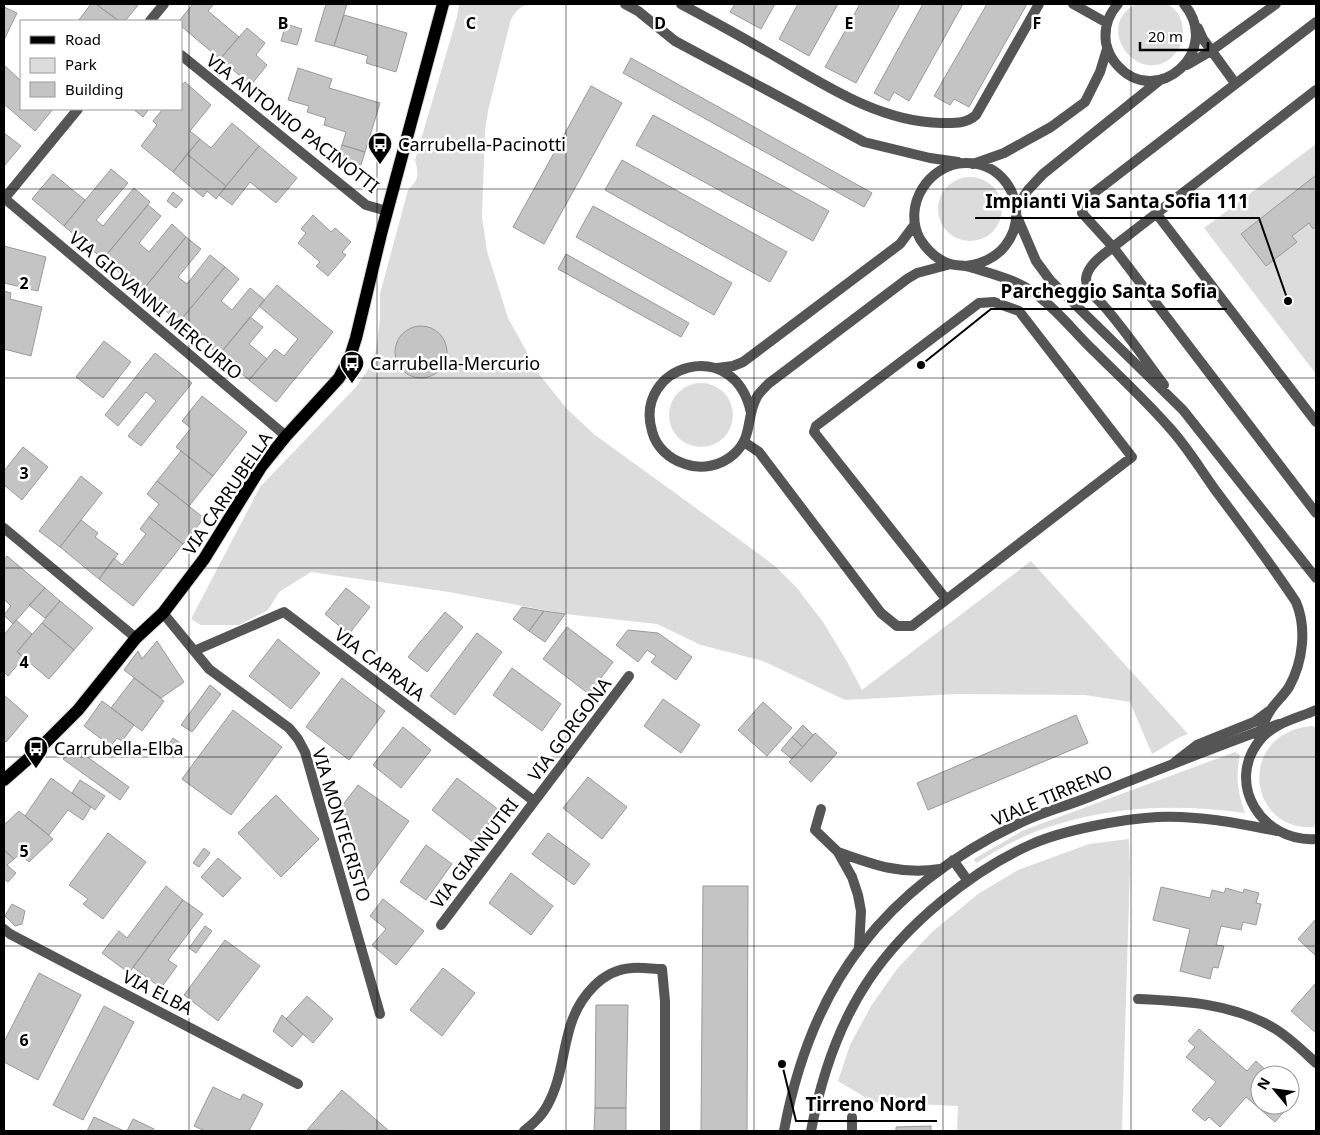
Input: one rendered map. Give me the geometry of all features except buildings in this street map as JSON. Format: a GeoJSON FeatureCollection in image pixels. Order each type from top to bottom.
{"type":"FeatureCollection","features":[{"type":"Feature","properties":{"kind":"main road","name":"VIA CARRUBELLA"},"geometry":{"type":"LineString","coordinates":[[4,780],[36,752],[78,710],[136,638],[163,614],[204,559],[261,466],[339,378],[350,357],[443,4]]}},
{"type":"Feature","properties":{"kind":"street"},"geometry":{"type":"LineString","coordinates":[[151,20],[164,4]]}},
{"type":"Feature","properties":{"kind":"street"},"geometry":{"type":"LineString","coordinates":[[625,4],[638,11],[675,41],[864,142],[930,158],[986,167],[997,174],[1013,194],[1017,206],[1015,230],[1009,242],[991,260],[979,265],[966,266]]}},
{"type":"Feature","properties":{"kind":"street"},"geometry":{"type":"LineString","coordinates":[[681,4],[869,107],[891,116],[926,123],[959,123],[970,121],[976,115],[1039,4]]}},
{"type":"Feature","properties":{"kind":"street"},"geometry":{"type":"LineString","coordinates":[[1073,4],[1107,22]]}},
{"type":"Feature","properties":{"kind":"street"},"geometry":{"type":"LineString","coordinates":[[1118,4],[1107,22],[1107,49],[1100,72],[1085,102],[1051,127],[1004,152],[969,163],[950,166],[936,172],[926,182],[918,195],[915,209],[915,224],[919,237],[927,249],[938,258],[951,264],[966,266],[1003,277],[1027,288],[1082,339],[1169,427],[1296,602],[1301,614],[1300,655],[1297,670],[1289,687],[1272,708],[1260,731],[1248,770],[1248,790],[1252,802],[1266,823],[1289,836],[1316,844]]}},
{"type":"Feature","properties":{"kind":"street"},"geometry":{"type":"LineString","coordinates":[[1184,4],[1190,11],[1211,51],[1235,83]]}},
{"type":"Feature","properties":{"kind":"street"},"geometry":{"type":"LineString","coordinates":[[1182,68],[1211,51],[1276,4]]}},
{"type":"Feature","properties":{"kind":"street"},"geometry":{"type":"LineString","coordinates":[[1316,22],[1086,199],[1082,213],[1113,247],[1316,513]]}},
{"type":"Feature","properties":{"kind":"street"},"geometry":{"type":"LineString","coordinates":[[1107,49],[1118,66],[1134,78],[1160,80],[1172,76],[1190,60],[1195,49],[1197,36],[1195,23]]}},
{"type":"Feature","properties":{"kind":"street","name":"VIA ANTONIO PACINOTTI"},"geometry":{"type":"LineString","coordinates":[[182,56],[366,206],[387,211]]}},
{"type":"Feature","properties":{"kind":"street"},"geometry":{"type":"LineString","coordinates":[[1017,206],[1028,190],[1043,174],[1160,80]]}},
{"type":"Feature","properties":{"kind":"street"},"geometry":{"type":"LineString","coordinates":[[1316,90],[1113,247],[1093,264],[1086,279],[1089,289],[1116,320],[1182,410],[1316,578]]}},
{"type":"Feature","properties":{"kind":"street"},"geometry":{"type":"LineString","coordinates":[[4,198],[77,110]]}},
{"type":"Feature","properties":{"kind":"street","name":"VIA GIOVANNI MERCURIO"},"geometry":{"type":"LineString","coordinates":[[4,198],[286,436]]}},
{"type":"Feature","properties":{"kind":"street"},"geometry":{"type":"LineString","coordinates":[[1156,213],[1316,422]]}},
{"type":"Feature","properties":{"kind":"street"},"geometry":{"type":"LineString","coordinates":[[1017,218],[1036,261],[1050,280],[1182,410]]}},
{"type":"Feature","properties":{"kind":"street"},"geometry":{"type":"LineString","coordinates":[[915,224],[900,244],[743,362],[733,366],[716,368],[690,366],[678,370],[665,380],[655,392],[650,407],[650,423],[654,438],[663,451],[675,461],[690,466],[706,467],[721,463],[734,454],[744,442],[756,398],[768,384],[907,279],[918,273],[951,264]]}},
{"type":"Feature","properties":{"kind":"street"},"geometry":{"type":"LineString","coordinates":[[744,442],[759,452],[881,613],[897,626],[912,626],[1132,457],[1019,311],[994,302],[979,302],[816,426],[814,432],[946,599]]}},
{"type":"Feature","properties":{"kind":"street"},"geometry":{"type":"LineString","coordinates":[[716,368],[731,377],[744,390],[751,413]]}},
{"type":"Feature","properties":{"kind":"street"},"geometry":{"type":"LineString","coordinates":[[4,528],[136,638]]}},
{"type":"Feature","properties":{"kind":"street","name":"VIA CAPRAIA"},"geometry":{"type":"LineString","coordinates":[[194,651],[284,612],[534,801]]}},
{"type":"Feature","properties":{"kind":"street","name":"VIA MONTECRISTO"},"geometry":{"type":"LineString","coordinates":[[163,614],[209,669],[289,728],[298,739],[305,752],[380,1014]]}},
{"type":"Feature","properties":{"kind":"street","name":"VIA GORGONA"},"geometry":{"type":"LineString","coordinates":[[534,801],[629,676]]}},
{"type":"Feature","properties":{"kind":"street"},"geometry":{"type":"LineString","coordinates":[[1174,763],[1197,745],[1254,722],[1272,708]]}},
{"type":"Feature","properties":{"kind":"street","name":"VIALE TIRRENO"},"geometry":{"type":"LineString","coordinates":[[784,1131],[795,1080],[812,1032],[835,984],[859,949],[887,916],[908,895],[940,869],[1022,822],[1279,724],[1302,716],[1316,715]]}},
{"type":"Feature","properties":{"kind":"street"},"geometry":{"type":"LineString","coordinates":[[1253,752],[1259,741],[1268,731],[1279,724]]}},
{"type":"Feature","properties":{"kind":"street","name":"VIA GIANNUTRI"},"geometry":{"type":"LineString","coordinates":[[441,925],[534,801]]}},
{"type":"Feature","properties":{"kind":"street"},"geometry":{"type":"LineString","coordinates":[[821,809],[815,830],[838,852],[852,877],[858,895],[861,911],[859,949]]}},
{"type":"Feature","properties":{"kind":"street"},"geometry":{"type":"LineString","coordinates":[[811,1131],[822,1080],[832,1053],[846,1020],[868,981],[906,934],[934,908],[968,881],[1032,844],[1058,835],[1130,820],[1157,817],[1205,819],[1277,830]]}},
{"type":"Feature","properties":{"kind":"street"},"geometry":{"type":"LineString","coordinates":[[1303,839],[1316,839]]}},
{"type":"Feature","properties":{"kind":"street"},"geometry":{"type":"LineString","coordinates":[[838,852],[875,865],[900,870],[920,872],[940,869]]}},
{"type":"Feature","properties":{"kind":"street"},"geometry":{"type":"LineString","coordinates":[[953,860],[968,881]]}},
{"type":"Feature","properties":{"kind":"street","name":"VIA ELBA"},"geometry":{"type":"LineString","coordinates":[[4,929],[298,1084]]}},
{"type":"Feature","properties":{"kind":"street"},"geometry":{"type":"LineString","coordinates":[[524,1131],[539,1118],[547,1106],[560,1069],[570,1023],[578,1006],[599,981],[613,972],[631,968],[662,969],[665,1001],[665,1131]]}},
{"type":"Feature","properties":{"kind":"street"},"geometry":{"type":"LineString","coordinates":[[1138,999],[1173,1000],[1222,1007],[1246,1014],[1272,1027],[1316,1062]]}},
{"type":"Feature","properties":{"kind":"street"},"geometry":{"type":"LineString","coordinates":[[852,1117],[852,1131]]}},
{"type":"Feature","properties":{"kind":"green space"},"geometry":{"type":"Polygon","coordinates":[[[1163,3],[1172,7],[1180,18],[1183,31],[1181,45],[1165,62],[1151,65],[1138,62],[1127,53],[1120,41],[1118,28],[1123,15],[1136,4],[1163,3]]]}},
{"type":"Feature","properties":{"kind":"green space"},"geometry":{"type":"Polygon","coordinates":[[[459,4],[531,4],[520,8],[511,19],[488,111],[485,131],[482,217],[487,251],[508,318],[539,374],[567,409],[595,435],[775,566],[797,588],[823,622],[862,690],[1031,561],[1188,734],[1174,740],[1152,754],[1130,702],[1085,695],[957,694],[845,700],[763,661],[701,645],[657,624],[565,614],[449,592],[311,572],[279,592],[268,610],[239,625],[201,625],[191,619],[260,487],[356,387],[369,368],[376,350],[380,318],[380,294],[408,190],[417,176],[415,160],[457,17],[459,4]]]}},
{"type":"Feature","properties":{"kind":"green space"},"geometry":{"type":"Polygon","coordinates":[[[1316,144],[1316,374],[1204,228],[1316,144]]]}},
{"type":"Feature","properties":{"kind":"green space"},"geometry":{"type":"Polygon","coordinates":[[[964,177],[976,177],[993,186],[1000,197],[1002,209],[1000,221],[993,232],[976,241],[964,241],[952,236],[943,227],[938,215],[938,203],[943,191],[952,182],[964,177]]]}},
{"type":"Feature","properties":{"kind":"green space"},"geometry":{"type":"Polygon","coordinates":[[[695,383],[707,383],[724,392],[731,403],[733,415],[731,427],[724,438],[707,447],[695,447],[683,442],[674,433],[669,421],[669,409],[674,397],[683,388],[695,383]]]}},
{"type":"Feature","properties":{"kind":"green space"},"geometry":{"type":"Polygon","coordinates":[[[1311,726],[1316,727],[1316,827],[1293,825],[1276,815],[1264,800],[1260,782],[1261,763],[1270,746],[1287,733],[1311,726]]]}},
{"type":"Feature","properties":{"kind":"green space"},"geometry":{"type":"Polygon","coordinates":[[[1235,752],[1240,755],[1238,784],[1245,813],[1192,808],[1166,808],[1140,809],[1088,816],[1037,831],[1014,841],[976,863],[974,859],[1024,830],[1235,752]]]}},
{"type":"Feature","properties":{"kind":"green space"},"geometry":{"type":"Polygon","coordinates":[[[1129,839],[1130,868],[1122,1131],[957,1131],[958,1106],[873,1102],[838,1081],[850,1045],[871,1006],[897,969],[932,932],[978,894],[1018,870],[1089,844],[1129,839]]]}},
{"type":"Feature","properties":{"kind":"place","name":"Carrubella-Pacinotti"},"geometry":{"type":"Point","coordinates":[380,165]}},
{"type":"Feature","properties":{"kind":"place","name":"Impianti Via Santa Sofia 111"},"geometry":{"type":"Point","coordinates":[1288,301]}},
{"type":"Feature","properties":{"kind":"place","name":"Parcheggio Santa Sofia"},"geometry":{"type":"Point","coordinates":[921,365]}},
{"type":"Feature","properties":{"kind":"place","name":"Carrubella-Mercurio"},"geometry":{"type":"Point","coordinates":[352,384]}},
{"type":"Feature","properties":{"kind":"place","name":"Carrubella-Elba"},"geometry":{"type":"Point","coordinates":[36,769]}},
{"type":"Feature","properties":{"kind":"place","name":"Tirreno Nord"},"geometry":{"type":"Point","coordinates":[782,1064]}}]}
